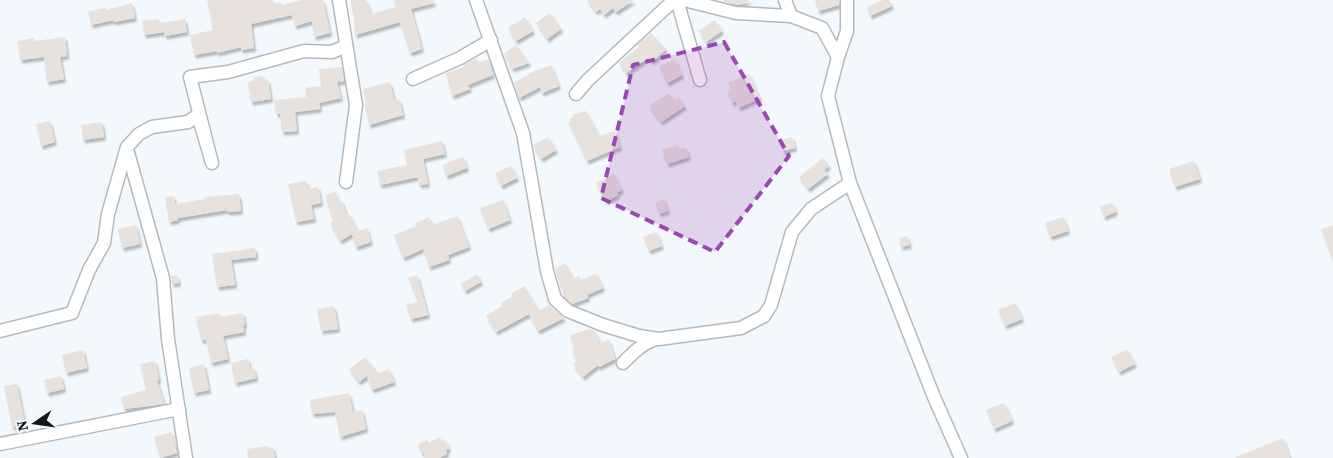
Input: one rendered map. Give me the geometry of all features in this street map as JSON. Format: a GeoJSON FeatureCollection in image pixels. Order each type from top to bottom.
{"type":"FeatureCollection","features":[{"type":"Feature","properties":{"kind":"street"},"geometry":{"type":"LineString","coordinates":[[339,0],[356,105],[346,182]]}},
{"type":"Feature","properties":{"kind":"street"},"geometry":{"type":"LineString","coordinates":[[476,0],[523,133],[547,271],[555,299],[568,311],[603,325],[639,336],[658,339]]}},
{"type":"Feature","properties":{"kind":"street"},"geometry":{"type":"LineString","coordinates":[[576,94],[588,80],[676,0],[700,80]]}},
{"type":"Feature","properties":{"kind":"street"},"geometry":{"type":"LineString","coordinates":[[684,0],[736,13],[791,16],[822,28],[838,57]]}},
{"type":"Feature","properties":{"kind":"street"},"geometry":{"type":"LineString","coordinates":[[785,0],[791,16]]}},
{"type":"Feature","properties":{"kind":"street"},"geometry":{"type":"LineString","coordinates":[[847,0],[847,31],[828,96],[850,183],[934,397],[961,458]]}},
{"type":"Feature","properties":{"kind":"street"},"geometry":{"type":"LineString","coordinates":[[412,78],[460,58],[491,40]]}},
{"type":"Feature","properties":{"kind":"street"},"geometry":{"type":"LineString","coordinates":[[0,331],[72,313],[89,270],[104,243],[108,214],[127,147],[139,134],[152,127],[188,122],[198,115],[212,163],[190,77],[228,72],[304,51],[332,52],[346,46]]}},
{"type":"Feature","properties":{"kind":"street"},"geometry":{"type":"LineString","coordinates":[[127,147],[163,278],[168,339],[186,458]]}},
{"type":"Feature","properties":{"kind":"street"},"geometry":{"type":"LineString","coordinates":[[623,363],[640,346],[647,342],[741,328],[764,316],[770,305],[792,232],[811,209],[850,183]]}},
{"type":"Feature","properties":{"kind":"street"},"geometry":{"type":"LineString","coordinates":[[0,444],[179,409]]}},
{"type":"Feature","properties":{"kind":"highlighted area"},"geometry":{"type":"Polygon","coordinates":[[[724,42],[789,156],[715,252],[601,198],[633,65],[724,42]]]}},
{"type":"Feature","properties":{"kind":"building"},"geometry":{"type":"Polygon","coordinates":[[[207,0],[273,0],[273,3],[281,2],[281,5],[303,0],[323,0],[330,33],[314,37],[312,21],[295,26],[292,15],[251,24],[254,48],[241,50],[241,47],[217,53],[217,51],[194,55],[190,35],[213,30],[207,0]]]}},
{"type":"Feature","properties":{"kind":"building"},"geometry":{"type":"Polygon","coordinates":[[[350,0],[366,0],[371,14],[396,7],[393,0],[433,0],[434,3],[411,9],[422,49],[410,53],[400,22],[355,35],[350,0]]]}},
{"type":"Feature","properties":{"kind":"building"},"geometry":{"type":"Polygon","coordinates":[[[587,0],[634,0],[616,12],[613,8],[604,15],[600,9],[596,12],[587,0]]]}},
{"type":"Feature","properties":{"kind":"building"},"geometry":{"type":"Polygon","coordinates":[[[724,0],[750,0],[739,5],[724,2],[724,0]]]}},
{"type":"Feature","properties":{"kind":"building"},"geometry":{"type":"Polygon","coordinates":[[[815,0],[839,0],[839,5],[818,11],[815,0]]]}},
{"type":"Feature","properties":{"kind":"building"},"geometry":{"type":"Polygon","coordinates":[[[883,0],[889,0],[892,6],[870,16],[867,7],[883,0]]]}},
{"type":"Feature","properties":{"kind":"building"},"geometry":{"type":"Polygon","coordinates":[[[132,3],[135,18],[91,25],[88,11],[106,8],[106,10],[132,3]]]}},
{"type":"Feature","properties":{"kind":"building"},"geometry":{"type":"Polygon","coordinates":[[[550,13],[561,29],[547,39],[536,23],[550,13]]]}},
{"type":"Feature","properties":{"kind":"building"},"geometry":{"type":"Polygon","coordinates":[[[525,17],[533,31],[516,41],[508,28],[525,17]]]}},
{"type":"Feature","properties":{"kind":"building"},"geometry":{"type":"Polygon","coordinates":[[[159,19],[160,23],[185,19],[187,32],[165,36],[164,32],[144,35],[142,21],[159,19]]]}},
{"type":"Feature","properties":{"kind":"building"},"geometry":{"type":"Polygon","coordinates":[[[715,20],[722,31],[706,42],[699,31],[715,20]]]}},
{"type":"Feature","properties":{"kind":"building"},"geometry":{"type":"Polygon","coordinates":[[[651,33],[666,49],[652,62],[648,58],[626,73],[619,63],[639,47],[637,45],[651,33]]]}},
{"type":"Feature","properties":{"kind":"building"},"geometry":{"type":"Polygon","coordinates":[[[65,37],[67,56],[60,57],[64,79],[47,82],[44,57],[20,60],[17,41],[34,38],[35,41],[65,37]]]}},
{"type":"Feature","properties":{"kind":"building"},"geometry":{"type":"Polygon","coordinates":[[[516,45],[529,63],[512,69],[504,54],[516,45]]]}},
{"type":"Feature","properties":{"kind":"building"},"geometry":{"type":"Polygon","coordinates":[[[477,58],[478,63],[488,59],[493,75],[468,85],[470,89],[452,96],[446,73],[464,67],[463,65],[477,58]]]}},
{"type":"Feature","properties":{"kind":"building"},"geometry":{"type":"Polygon","coordinates":[[[675,59],[682,75],[667,83],[659,66],[675,59]]]}},
{"type":"Feature","properties":{"kind":"building"},"geometry":{"type":"Polygon","coordinates":[[[551,65],[559,86],[542,93],[540,87],[519,98],[514,83],[534,71],[551,65]]]}},
{"type":"Feature","properties":{"kind":"building"},"geometry":{"type":"Polygon","coordinates":[[[342,67],[344,81],[337,82],[341,98],[319,103],[320,109],[295,112],[297,131],[282,132],[280,114],[276,114],[274,100],[306,97],[305,88],[321,86],[319,69],[342,67]]]}},
{"type":"Feature","properties":{"kind":"building"},"geometry":{"type":"Polygon","coordinates":[[[749,74],[760,98],[739,108],[736,101],[732,103],[727,92],[731,90],[728,83],[749,74]]]}},
{"type":"Feature","properties":{"kind":"building"},"geometry":{"type":"Polygon","coordinates":[[[263,76],[264,80],[268,80],[271,99],[251,102],[248,83],[254,80],[255,77],[263,76]]]}},
{"type":"Feature","properties":{"kind":"building"},"geometry":{"type":"Polygon","coordinates":[[[390,82],[394,100],[399,99],[403,115],[369,125],[363,89],[390,82]]]}},
{"type":"Feature","properties":{"kind":"building"},"geometry":{"type":"Polygon","coordinates":[[[669,93],[674,100],[679,98],[685,106],[661,122],[649,106],[669,93]]]}},
{"type":"Feature","properties":{"kind":"building"},"geometry":{"type":"Polygon","coordinates":[[[586,111],[599,136],[615,131],[620,147],[587,161],[568,122],[571,121],[572,115],[586,111]]]}},
{"type":"Feature","properties":{"kind":"building"},"geometry":{"type":"Polygon","coordinates":[[[50,121],[55,142],[41,146],[36,124],[50,121]]]}},
{"type":"Feature","properties":{"kind":"building"},"geometry":{"type":"Polygon","coordinates":[[[102,122],[104,137],[83,140],[81,125],[102,122]]]}},
{"type":"Feature","properties":{"kind":"building"},"geometry":{"type":"Polygon","coordinates":[[[548,137],[556,150],[541,159],[533,145],[548,137]]]}},
{"type":"Feature","properties":{"kind":"building"},"geometry":{"type":"Polygon","coordinates":[[[792,137],[795,148],[783,151],[780,140],[792,137]]]}},
{"type":"Feature","properties":{"kind":"building"},"geometry":{"type":"Polygon","coordinates":[[[442,141],[445,154],[423,159],[428,184],[419,185],[418,177],[380,185],[377,171],[407,165],[404,150],[442,141]]]}},
{"type":"Feature","properties":{"kind":"building"},"geometry":{"type":"Polygon","coordinates":[[[678,145],[679,149],[686,148],[689,157],[667,164],[662,150],[678,145]]]}},
{"type":"Feature","properties":{"kind":"building"},"geometry":{"type":"Polygon","coordinates":[[[463,157],[467,168],[446,176],[443,165],[463,157]]]}},
{"type":"Feature","properties":{"kind":"building"},"geometry":{"type":"Polygon","coordinates":[[[823,158],[829,166],[824,170],[828,174],[808,189],[799,177],[823,158]]]}},
{"type":"Feature","properties":{"kind":"building"},"geometry":{"type":"Polygon","coordinates":[[[1194,161],[1200,179],[1175,187],[1169,169],[1194,161]]]}},
{"type":"Feature","properties":{"kind":"building"},"geometry":{"type":"Polygon","coordinates":[[[511,166],[517,178],[501,186],[495,173],[511,166]]]}},
{"type":"Feature","properties":{"kind":"building"},"geometry":{"type":"Polygon","coordinates":[[[614,174],[622,190],[617,192],[618,195],[606,202],[596,183],[614,174]]]}},
{"type":"Feature","properties":{"kind":"building"},"geometry":{"type":"Polygon","coordinates":[[[306,181],[308,189],[318,187],[321,203],[311,205],[314,219],[296,222],[288,184],[306,181]]]}},
{"type":"Feature","properties":{"kind":"building"},"geometry":{"type":"Polygon","coordinates":[[[335,192],[338,202],[342,201],[346,215],[349,214],[358,231],[367,228],[371,242],[356,247],[352,234],[340,241],[330,223],[333,222],[325,195],[335,192]]]}},
{"type":"Feature","properties":{"kind":"building"},"geometry":{"type":"Polygon","coordinates":[[[239,194],[241,211],[227,212],[227,210],[178,218],[178,220],[169,222],[165,197],[174,196],[175,204],[205,199],[205,197],[239,194]]]}},
{"type":"Feature","properties":{"kind":"building"},"geometry":{"type":"Polygon","coordinates":[[[664,199],[668,211],[659,214],[655,202],[664,199]]]}},
{"type":"Feature","properties":{"kind":"building"},"geometry":{"type":"Polygon","coordinates":[[[503,200],[510,220],[488,229],[480,208],[503,200]]]}},
{"type":"Feature","properties":{"kind":"building"},"geometry":{"type":"Polygon","coordinates":[[[1112,202],[1116,212],[1104,217],[1100,207],[1112,202]]]}},
{"type":"Feature","properties":{"kind":"building"},"geometry":{"type":"Polygon","coordinates":[[[457,216],[469,247],[448,255],[449,260],[429,267],[423,249],[403,258],[394,235],[416,226],[415,223],[429,217],[432,225],[457,216]]]}},
{"type":"Feature","properties":{"kind":"building"},"geometry":{"type":"Polygon","coordinates":[[[1063,217],[1068,231],[1050,237],[1045,223],[1063,217]]]}},
{"type":"Feature","properties":{"kind":"building"},"geometry":{"type":"Polygon","coordinates":[[[136,225],[140,244],[122,248],[118,229],[136,225]]]}},
{"type":"Feature","properties":{"kind":"building"},"geometry":{"type":"Polygon","coordinates":[[[1333,225],[1333,257],[1332,258],[1321,229],[1333,225]]]}},
{"type":"Feature","properties":{"kind":"building"},"geometry":{"type":"Polygon","coordinates":[[[656,232],[662,246],[649,251],[643,237],[656,232]]]}},
{"type":"Feature","properties":{"kind":"building"},"geometry":{"type":"Polygon","coordinates":[[[907,236],[910,245],[901,247],[899,238],[907,236]]]}},
{"type":"Feature","properties":{"kind":"building"},"geometry":{"type":"Polygon","coordinates":[[[255,248],[256,257],[231,260],[235,285],[217,287],[212,254],[255,248]]]}},
{"type":"Feature","properties":{"kind":"building"},"geometry":{"type":"Polygon","coordinates":[[[565,263],[573,279],[579,276],[581,280],[596,273],[603,288],[587,295],[588,298],[572,304],[564,296],[555,269],[565,263]]]}},
{"type":"Feature","properties":{"kind":"building"},"geometry":{"type":"Polygon","coordinates":[[[477,274],[481,282],[465,291],[461,284],[477,274]]]}},
{"type":"Feature","properties":{"kind":"building"},"geometry":{"type":"Polygon","coordinates":[[[177,275],[179,283],[172,284],[171,276],[177,275]]]}},
{"type":"Feature","properties":{"kind":"building"},"geometry":{"type":"Polygon","coordinates":[[[417,275],[428,315],[411,319],[406,305],[418,302],[408,278],[417,275]]]}},
{"type":"Feature","properties":{"kind":"building"},"geometry":{"type":"Polygon","coordinates":[[[524,286],[539,311],[549,305],[564,318],[538,331],[529,314],[496,332],[486,316],[502,306],[500,304],[524,286]]]}},
{"type":"Feature","properties":{"kind":"building"},"geometry":{"type":"Polygon","coordinates":[[[1015,303],[1022,319],[1005,326],[998,310],[1015,303]]]}},
{"type":"Feature","properties":{"kind":"building"},"geometry":{"type":"Polygon","coordinates":[[[334,306],[338,329],[321,331],[317,309],[334,306]]]}},
{"type":"Feature","properties":{"kind":"building"},"geometry":{"type":"Polygon","coordinates":[[[220,313],[220,317],[243,313],[244,332],[223,336],[228,359],[211,363],[206,340],[201,340],[196,317],[220,313]]]}},
{"type":"Feature","properties":{"kind":"building"},"geometry":{"type":"Polygon","coordinates":[[[590,329],[594,330],[600,343],[609,340],[615,359],[599,367],[598,365],[583,377],[573,364],[577,360],[572,352],[574,350],[570,335],[590,329]]]}},
{"type":"Feature","properties":{"kind":"building"},"geometry":{"type":"Polygon","coordinates":[[[1127,349],[1135,364],[1119,372],[1111,357],[1127,349]]]}},
{"type":"Feature","properties":{"kind":"building"},"geometry":{"type":"Polygon","coordinates":[[[83,350],[87,368],[66,373],[62,355],[83,350]]]}},
{"type":"Feature","properties":{"kind":"building"},"geometry":{"type":"Polygon","coordinates":[[[365,357],[378,373],[389,369],[394,382],[372,390],[367,376],[359,382],[349,369],[365,357]]]}},
{"type":"Feature","properties":{"kind":"building"},"geometry":{"type":"Polygon","coordinates":[[[248,359],[250,369],[254,368],[256,378],[235,383],[231,363],[248,359]]]}},
{"type":"Feature","properties":{"kind":"building"},"geometry":{"type":"Polygon","coordinates":[[[155,361],[159,380],[157,381],[164,404],[124,409],[121,397],[146,390],[140,364],[155,361]]]}},
{"type":"Feature","properties":{"kind":"building"},"geometry":{"type":"Polygon","coordinates":[[[204,364],[209,390],[194,393],[189,368],[204,364]]]}},
{"type":"Feature","properties":{"kind":"building"},"geometry":{"type":"Polygon","coordinates":[[[61,376],[64,389],[47,393],[44,380],[61,376]]]}},
{"type":"Feature","properties":{"kind":"building"},"geometry":{"type":"Polygon","coordinates":[[[17,384],[25,425],[12,427],[4,386],[17,384]]]}},
{"type":"Feature","properties":{"kind":"building"},"geometry":{"type":"Polygon","coordinates":[[[349,393],[353,412],[362,410],[366,429],[340,437],[335,412],[312,414],[310,400],[349,393]]]}},
{"type":"Feature","properties":{"kind":"building"},"geometry":{"type":"Polygon","coordinates":[[[1004,403],[1012,421],[994,429],[986,410],[1004,403]]]}},
{"type":"Feature","properties":{"kind":"building"},"geometry":{"type":"Polygon","coordinates":[[[171,432],[177,453],[160,458],[154,437],[171,432]]]}},
{"type":"Feature","properties":{"kind":"building"},"geometry":{"type":"Polygon","coordinates":[[[440,437],[442,442],[446,441],[449,449],[446,450],[447,454],[439,458],[426,458],[418,444],[427,440],[428,443],[440,437]]]}},
{"type":"Feature","properties":{"kind":"building"},"geometry":{"type":"Polygon","coordinates":[[[1283,438],[1290,458],[1236,458],[1236,457],[1283,438]]]}},
{"type":"Feature","properties":{"kind":"building"},"geometry":{"type":"Polygon","coordinates":[[[269,446],[269,448],[273,447],[275,458],[248,458],[247,449],[269,446]]]}}]}
